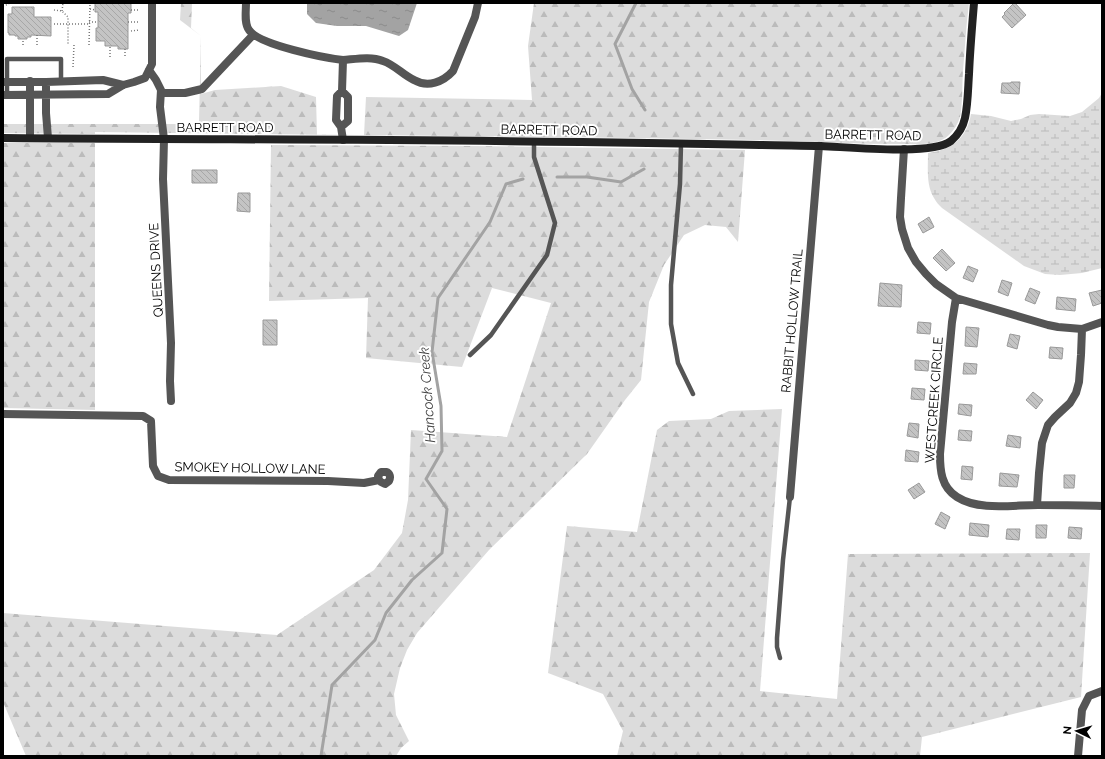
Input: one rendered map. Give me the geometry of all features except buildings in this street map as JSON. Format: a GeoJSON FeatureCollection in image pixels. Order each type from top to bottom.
{"type":"FeatureCollection","features":[{"type":"Feature","properties":{"kind":"street"},"geometry":{"type":"LineString","coordinates":[[5,82],[103,80],[123,84],[145,78],[152,64],[152,3]]}},
{"type":"Feature","properties":{"kind":"street"},"geometry":{"type":"LineString","coordinates":[[246,3],[246,20],[248,29],[253,35],[268,42],[311,55],[343,60],[364,58],[382,60],[397,68],[415,81],[426,84],[440,82],[448,77],[453,71],[475,17],[478,3]]}},
{"type":"Feature","properties":{"kind":"street","name":"BARRETT ROAD"},"geometry":{"type":"LineString","coordinates":[[3,138],[534,142],[921,149],[944,145],[952,140],[961,130],[965,119],[974,3]]}},
{"type":"Feature","properties":{"kind":"street"},"geometry":{"type":"LineString","coordinates":[[149,70],[156,80],[161,93],[184,93],[202,89],[253,35]]}},
{"type":"Feature","properties":{"kind":"street"},"geometry":{"type":"LineString","coordinates":[[343,60],[342,91],[337,96],[336,120],[341,127],[343,140]]}},
{"type":"Feature","properties":{"kind":"street"},"geometry":{"type":"LineString","coordinates":[[88,80],[88,94]]}},
{"type":"Feature","properties":{"kind":"street"},"geometry":{"type":"LineString","coordinates":[[30,81],[30,138]]}},
{"type":"Feature","properties":{"kind":"street"},"geometry":{"type":"LineString","coordinates":[[46,82],[48,138]]}},
{"type":"Feature","properties":{"kind":"street"},"geometry":{"type":"LineString","coordinates":[[5,94],[108,94],[123,84]]}},
{"type":"Feature","properties":{"kind":"street"},"geometry":{"type":"LineString","coordinates":[[341,127],[348,121],[348,97],[342,91]]}},
{"type":"Feature","properties":{"kind":"street","name":"QUEENS DRIVE"},"geometry":{"type":"LineString","coordinates":[[161,93],[160,108],[164,139],[163,179],[171,343],[171,401]]}},
{"type":"Feature","properties":{"kind":"street","name":"RABBIT HOLLOW TRAIL"},"geometry":{"type":"LineString","coordinates":[[790,497],[819,146]]}},
{"type":"Feature","properties":{"kind":"street"},"geometry":{"type":"LineString","coordinates":[[904,149],[900,217],[902,229],[908,248],[916,262],[936,284],[956,298],[1048,325],[1082,329],[1102,322]]}},
{"type":"Feature","properties":{"kind":"street","name":"WESTCREEK CIRCLE"},"geometry":{"type":"LineString","coordinates":[[956,298],[952,322],[940,454],[940,469],[946,486],[956,496],[969,503],[985,506],[1102,506]]}},
{"type":"Feature","properties":{"kind":"street"},"geometry":{"type":"LineString","coordinates":[[1037,505],[1042,443],[1048,425],[1070,403],[1076,393],[1079,382],[1081,362],[1082,329]]}},
{"type":"Feature","properties":{"kind":"street","name":"SMOKEY HOLLOW LANE"},"geometry":{"type":"LineString","coordinates":[[3,414],[142,416],[151,421],[153,466],[158,476],[169,480],[328,481],[364,483],[379,480]]}},
{"type":"Feature","properties":{"kind":"street"},"geometry":{"type":"LineString","coordinates":[[1078,756],[1082,710],[1089,696],[1102,691]]}},
{"type":"Feature","properties":{"kind":"lane"},"geometry":{"type":"LineString","coordinates":[[5,94],[7,59],[61,59],[61,81]]}},
{"type":"Feature","properties":{"kind":"lane"},"geometry":{"type":"LineString","coordinates":[[470,355],[491,334],[547,255],[555,223],[534,157],[534,142]]}},
{"type":"Feature","properties":{"kind":"lane"},"geometry":{"type":"LineString","coordinates":[[681,144],[680,184],[671,284],[671,324],[678,363],[693,394]]}},
{"type":"Feature","properties":{"kind":"lane"},"geometry":{"type":"LineString","coordinates":[[780,658],[777,647],[777,638],[790,497]]}},
{"type":"Feature","properties":{"kind":"path"},"geometry":{"type":"LineString","coordinates":[[62,11],[63,3]]}},
{"type":"Feature","properties":{"kind":"path"},"geometry":{"type":"LineString","coordinates":[[89,45],[90,3]]}},
{"type":"Feature","properties":{"kind":"path"},"geometry":{"type":"LineString","coordinates":[[3,6],[9,4]]}},
{"type":"Feature","properties":{"kind":"path"},"geometry":{"type":"LineString","coordinates":[[90,9],[95,10]]}},
{"type":"Feature","properties":{"kind":"path"},"geometry":{"type":"LineString","coordinates":[[54,10],[62,11],[68,17],[68,45]]}},
{"type":"Feature","properties":{"kind":"path"},"geometry":{"type":"LineString","coordinates":[[131,10],[140,10]]}},
{"type":"Feature","properties":{"kind":"path"},"geometry":{"type":"LineString","coordinates":[[54,24],[98,22]]}},
{"type":"Feature","properties":{"kind":"path"},"geometry":{"type":"LineString","coordinates":[[128,22],[140,22]]}},
{"type":"Feature","properties":{"kind":"path"},"geometry":{"type":"LineString","coordinates":[[131,31],[139,30]]}},
{"type":"Feature","properties":{"kind":"path"},"geometry":{"type":"LineString","coordinates":[[37,33],[37,45]]}},
{"type":"Feature","properties":{"kind":"path"},"geometry":{"type":"LineString","coordinates":[[23,39],[23,45]]}},
{"type":"Feature","properties":{"kind":"path"},"geometry":{"type":"LineString","coordinates":[[74,45],[74,67]]}},
{"type":"Feature","properties":{"kind":"path"},"geometry":{"type":"LineString","coordinates":[[110,46],[110,57]]}},
{"type":"Feature","properties":{"kind":"path"},"geometry":{"type":"LineString","coordinates":[[125,49],[125,57]]}},
{"type":"Feature","properties":{"kind":"green space"},"geometry":{"type":"Polygon","coordinates":[[[181,3],[192,3],[191,28],[201,36],[180,20],[181,3]]]}},
{"type":"Feature","properties":{"kind":"green space"},"geometry":{"type":"Polygon","coordinates":[[[534,3],[969,3],[960,117],[956,127],[949,135],[934,143],[885,144],[589,137],[363,135],[366,97],[532,100],[528,46],[534,3]]]}},
{"type":"Feature","properties":{"kind":"green space"},"geometry":{"type":"Polygon","coordinates":[[[201,36],[201,94],[215,90],[281,86],[316,97],[317,135],[95,132],[95,134],[3,133],[3,124],[198,124],[201,36]]]}},
{"type":"Feature","properties":{"kind":"green space"},"geometry":{"type":"Polygon","coordinates":[[[1102,93],[1102,268],[1082,273],[1060,275],[1045,274],[1024,266],[942,208],[931,193],[928,170],[928,153],[944,149],[957,141],[966,130],[971,114],[991,116],[1011,121],[1030,115],[1039,114],[1070,116],[1082,112],[1099,98],[1102,93]]]}},
{"type":"Feature","properties":{"kind":"green space"},"geometry":{"type":"Polygon","coordinates":[[[3,143],[95,143],[95,410],[3,408],[3,143]]]}},
{"type":"Feature","properties":{"kind":"green space"},"geometry":{"type":"Polygon","coordinates":[[[271,145],[745,150],[738,242],[726,227],[705,225],[684,235],[664,265],[649,302],[641,380],[587,454],[489,550],[417,633],[407,650],[400,668],[394,694],[396,715],[409,741],[401,748],[396,756],[26,756],[3,702],[3,613],[277,635],[374,570],[402,533],[408,500],[411,430],[507,437],[551,303],[492,288],[462,367],[366,358],[368,298],[269,301],[271,145]]]}},
{"type":"Feature","properties":{"kind":"green space"},"geometry":{"type":"Polygon","coordinates":[[[782,409],[760,691],[837,699],[848,554],[1090,553],[1081,697],[922,737],[920,756],[617,756],[623,731],[603,694],[548,673],[567,526],[637,532],[657,430],[669,421],[711,419],[729,411],[782,409]]]}},
{"type":"Feature","properties":{"kind":"water"},"geometry":{"type":"Polygon","coordinates":[[[307,3],[417,3],[408,30],[399,36],[366,26],[337,26],[316,23],[307,14],[307,3]]]}},
{"type":"Feature","properties":{"kind":"waterway","name":"Hancock Creek"},"geometry":{"type":"LineString","coordinates":[[636,3],[615,44],[632,89],[645,110]]}},
{"type":"Feature","properties":{"kind":"waterway","name":"Hancock Creek"},"geometry":{"type":"LineString","coordinates":[[557,177],[587,177],[621,182],[644,169]]}},
{"type":"Feature","properties":{"kind":"waterway","name":"Hancock Creek"},"geometry":{"type":"LineString","coordinates":[[321,756],[332,685],[375,640],[386,613],[412,580],[442,553],[447,509],[426,479],[442,451],[441,406],[432,352],[438,298],[490,222],[506,184],[523,179]]}}]}
